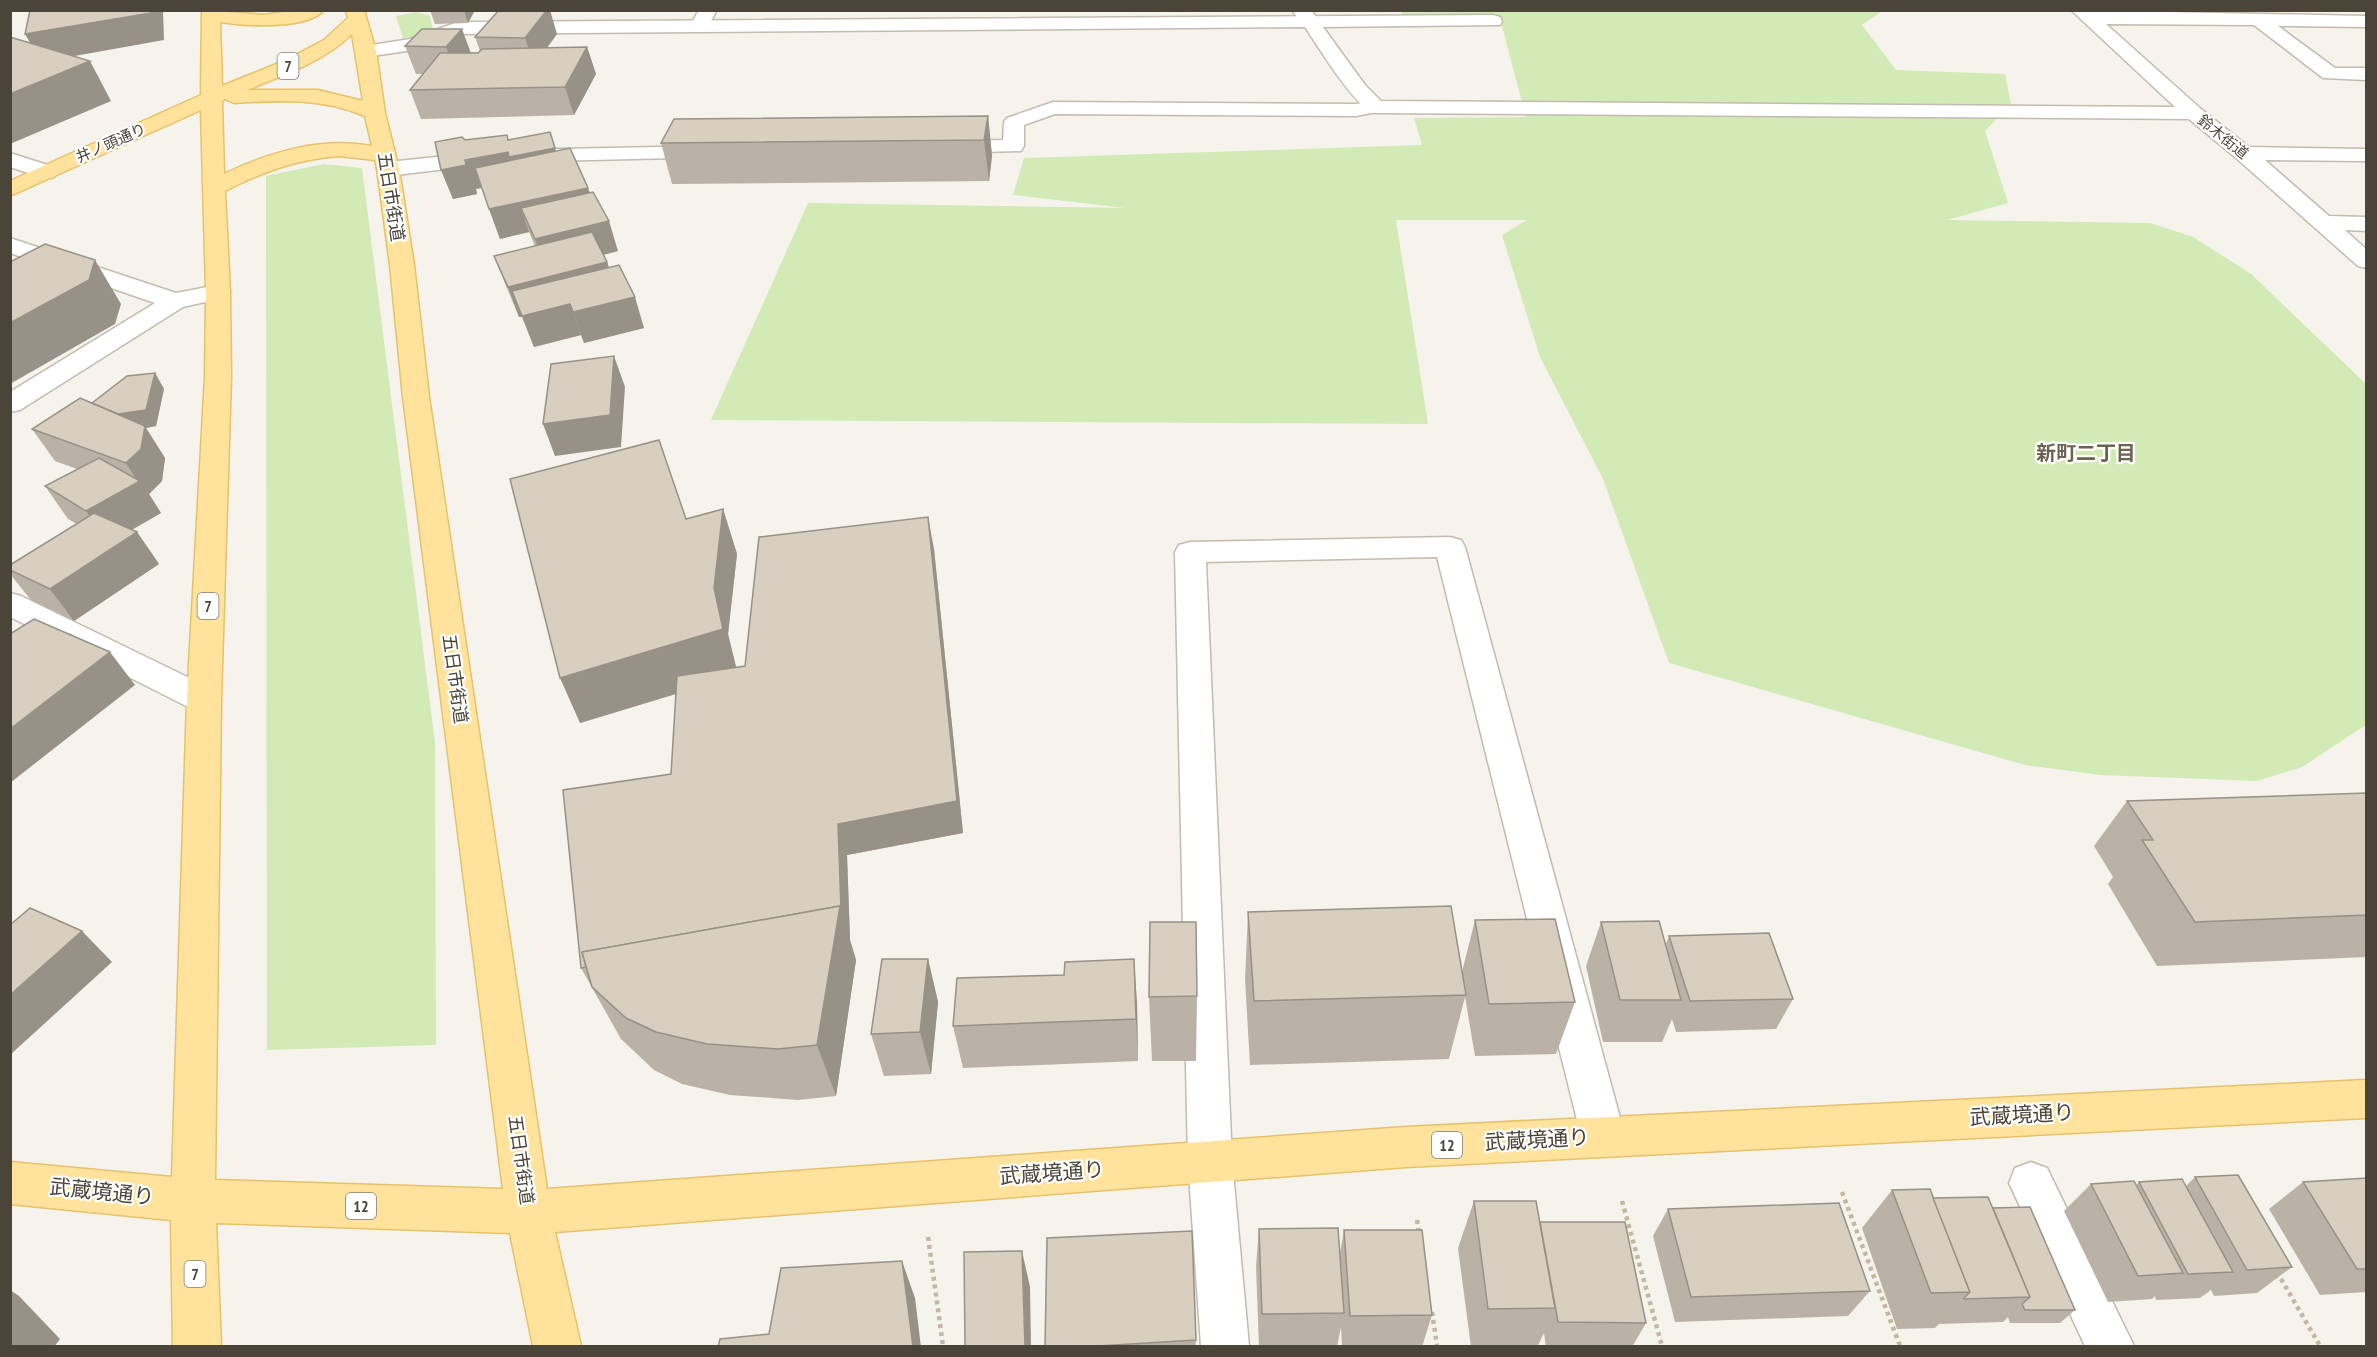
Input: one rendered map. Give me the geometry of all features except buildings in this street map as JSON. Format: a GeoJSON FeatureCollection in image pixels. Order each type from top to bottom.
{"type":"FeatureCollection","features":[{"type":"Feature","properties":{"kind":"main road"},"geometry":{"type":"LineString","coordinates":[[211,13],[234,20],[263,21],[295,18],[315,10]]}},
{"type":"Feature","properties":{"kind":"main road","name":"7"},"geometry":{"type":"LineString","coordinates":[[197,1347],[193,1201],[204,700],[218,377],[211,13]]}},
{"type":"Feature","properties":{"kind":"main road","name":"7"},"geometry":{"type":"LineString","coordinates":[[211,98],[292,64],[331,44],[356,15]]}},
{"type":"Feature","properties":{"kind":"main road","name":"五日市街道"},"geometry":{"type":"LineString","coordinates":[[356,15],[366,51],[402,266],[416,397],[528,1212],[557,1347]]}},
{"type":"Feature","properties":{"kind":"main road"},"geometry":{"type":"LineString","coordinates":[[211,98],[294,95],[345,101],[375,113]]}},
{"type":"Feature","properties":{"kind":"main road","name":"井ノ頭通り"},"geometry":{"type":"LineString","coordinates":[[10,189],[211,98]]}},
{"type":"Feature","properties":{"kind":"main road"},"geometry":{"type":"LineString","coordinates":[[213,188],[256,166],[315,150],[340,148],[386,162]]}},
{"type":"Feature","properties":{"kind":"main road","name":"武蔵境通り"},"geometry":{"type":"LineString","coordinates":[[528,1212],[1210,1161],[1604,1136],[2367,1099]]}},
{"type":"Feature","properties":{"kind":"main road","name":"武蔵境通り"},"geometry":{"type":"LineString","coordinates":[[10,1183],[193,1201]]}},
{"type":"Feature","properties":{"kind":"main road","name":"12"},"geometry":{"type":"LineString","coordinates":[[193,1201],[528,1212]]}},
{"type":"Feature","properties":{"kind":"street"},"geometry":{"type":"LineString","coordinates":[[2084,14],[2260,21],[2367,21]]}},
{"type":"Feature","properties":{"kind":"street","name":"鈴木街道"},"geometry":{"type":"LineString","coordinates":[[2084,14],[2194,113],[2244,153],[2367,261]]}},
{"type":"Feature","properties":{"kind":"street"},"geometry":{"type":"LineString","coordinates":[[1306,16],[1358,89],[1375,107]]}},
{"type":"Feature","properties":{"kind":"street"},"geometry":{"type":"LineString","coordinates":[[366,51],[413,44],[458,28],[704,18],[1306,16],[1493,21]]}},
{"type":"Feature","properties":{"kind":"street"},"geometry":{"type":"LineString","coordinates":[[2260,21],[2330,74],[2367,74]]}},
{"type":"Feature","properties":{"kind":"street"},"geometry":{"type":"LineString","coordinates":[[930,147],[1013,146],[1014,122],[1053,108],[1356,110],[1375,107],[2194,113]]}},
{"type":"Feature","properties":{"kind":"street"},"geometry":{"type":"LineString","coordinates":[[386,162],[504,156],[729,151]]}},
{"type":"Feature","properties":{"kind":"street"},"geometry":{"type":"LineString","coordinates":[[2244,153],[2367,155]]}},
{"type":"Feature","properties":{"kind":"street"},"geometry":{"type":"LineString","coordinates":[[10,159],[46,172]]}},
{"type":"Feature","properties":{"kind":"street"},"geometry":{"type":"LineString","coordinates":[[2322,223],[2367,224]]}},
{"type":"Feature","properties":{"kind":"street"},"geometry":{"type":"LineString","coordinates":[[10,245],[175,302]]}},
{"type":"Feature","properties":{"kind":"street"},"geometry":{"type":"LineString","coordinates":[[10,404],[175,302],[218,292]]}},
{"type":"Feature","properties":{"kind":"street"},"geometry":{"type":"LineString","coordinates":[[1225,1347],[1210,1161],[1190,552],[1450,547],[1604,1136]]}},
{"type":"Feature","properties":{"kind":"street"},"geometry":{"type":"LineString","coordinates":[[10,604],[204,700]]}},
{"type":"Feature","properties":{"kind":"street"},"geometry":{"type":"LineString","coordinates":[[37,649],[64,630]]}},
{"type":"Feature","properties":{"kind":"street"},"geometry":{"type":"LineString","coordinates":[[2031,1183],[2109,1347]]}},
{"type":"Feature","properties":{"kind":"path"},"geometry":{"type":"LineString","coordinates":[[1842,1192],[1900,1347]]}},
{"type":"Feature","properties":{"kind":"path"},"geometry":{"type":"LineString","coordinates":[[1622,1201],[1662,1347]]}},
{"type":"Feature","properties":{"kind":"path"},"geometry":{"type":"LineString","coordinates":[[1417,1220],[1421,1243]]}},
{"type":"Feature","properties":{"kind":"path"},"geometry":{"type":"LineString","coordinates":[[928,1236],[943,1347]]}},
{"type":"Feature","properties":{"kind":"path"},"geometry":{"type":"LineString","coordinates":[[2273,1265],[2320,1347]]}},
{"type":"Feature","properties":{"kind":"path"},"geometry":{"type":"LineString","coordinates":[[1430,1300],[1437,1347]]}},
{"type":"Feature","properties":{"kind":"green space"},"geometry":{"type":"Polygon","coordinates":[[[1401,11],[1882,11],[1862,25],[1896,70],[2005,74],[2011,104],[1985,131],[2008,203],[1947,220],[2150,223],[2193,237],[2251,274],[2366,384],[2366,725],[2302,767],[2257,781],[2101,775],[2025,765],[1669,663],[1603,479],[1540,357],[1502,235],[1527,220],[1396,220],[1428,424],[711,420],[808,203],[1125,208],[1013,195],[1024,158],[1422,145],[1414,118],[1526,117],[1499,15],[1402,16],[1401,11]]]}},
{"type":"Feature","properties":{"kind":"green space"},"geometry":{"type":"Polygon","coordinates":[[[417,12],[430,16],[433,31],[423,36],[403,38],[396,16],[417,12]]]}},
{"type":"Feature","properties":{"kind":"green space"},"geometry":{"type":"Polygon","coordinates":[[[324,164],[362,168],[435,743],[436,1045],[267,1050],[266,176],[324,164]]]}},
{"type":"Feature","properties":{"kind":"district","name":"新町二丁目"},"geometry":{"type":"Point","coordinates":[2086,453]}}]}
